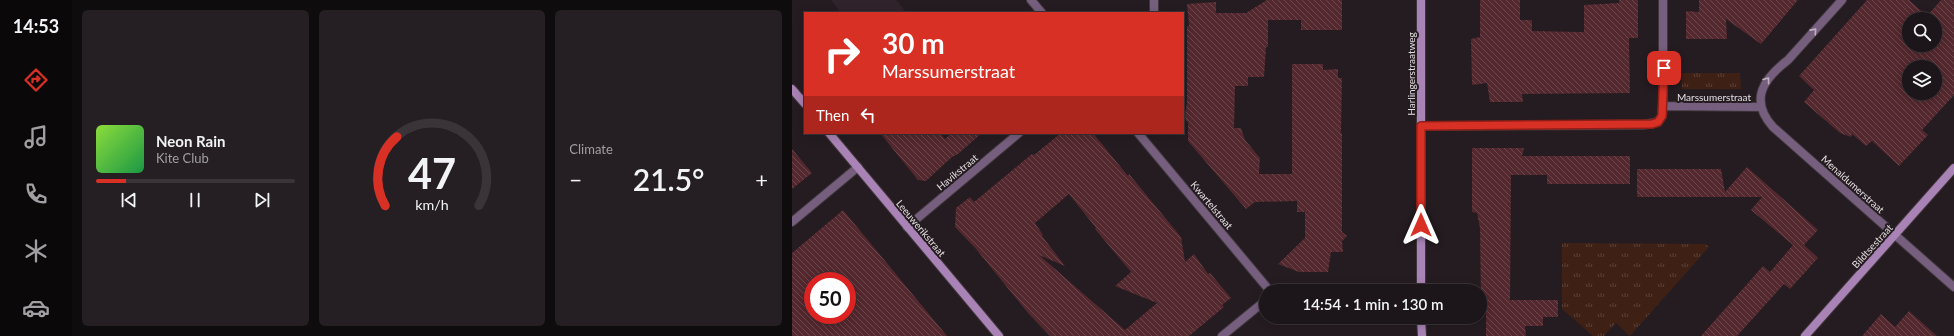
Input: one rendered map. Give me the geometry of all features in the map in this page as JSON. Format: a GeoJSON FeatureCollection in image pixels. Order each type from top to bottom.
{"type":"FeatureCollection","features":[{"type":"Feature","properties":{"kind":"street"},"geometry":{"type":"LineString","coordinates":[[1031,0],[1041,12]]}},
{"type":"Feature","properties":{"kind":"street"},"geometry":{"type":"LineString","coordinates":[[1154,0],[1154,12]]}},
{"type":"Feature","properties":{"kind":"street","name":"Harlingerstraatweg"},"geometry":{"type":"LineString","coordinates":[[1421,0],[1421,284]]}},
{"type":"Feature","properties":{"kind":"street"},"geometry":{"type":"LineString","coordinates":[[1663,0],[1664,106]]}},
{"type":"Feature","properties":{"kind":"street","name":"Marssumerstraat"},"geometry":{"type":"LineString","coordinates":[[1421,126],[1643,125],[1658,122],[1662,116],[1664,106],[1761,107],[1762,88],[1766,81],[1788,60],[1842,0]]}},
{"type":"Feature","properties":{"kind":"street"},"geometry":{"type":"LineString","coordinates":[[792,89],[804,103]]}},
{"type":"Feature","properties":{"kind":"street","name":"Menaldumerstraat"},"geometry":{"type":"LineString","coordinates":[[1761,107],[1766,119],[1773,127],[1954,287]]}},
{"type":"Feature","properties":{"kind":"street","name":"Leeuwerikstraat"},"geometry":{"type":"LineString","coordinates":[[830,134],[999,336]]}},
{"type":"Feature","properties":{"kind":"street","name":"Havikstraat"},"geometry":{"type":"LineString","coordinates":[[907,227],[1018,134]]}},
{"type":"Feature","properties":{"kind":"street","name":"Kwartelstraat"},"geometry":{"type":"LineString","coordinates":[[1139,134],[1264,284]]}},
{"type":"Feature","properties":{"kind":"street"},"geometry":{"type":"LineString","coordinates":[[792,222],[858,167]]}},
{"type":"Feature","properties":{"kind":"street","name":"Bildtsestraat"},"geometry":{"type":"LineString","coordinates":[[1805,336],[1954,168]]}},
{"type":"Feature","properties":{"kind":"street"},"geometry":{"type":"LineString","coordinates":[[1222,336],[1259,306]]}},
{"type":"Feature","properties":{"kind":"street"},"geometry":{"type":"LineString","coordinates":[[1422,324],[1422,336]]}},
{"type":"Feature","properties":{"kind":"shaded area"},"geometry":{"type":"Polygon","coordinates":[[[831,0],[896,0],[906,12],[840,12],[831,0]]]}},
{"type":"Feature","properties":{"kind":"green space"},"geometry":{"type":"Polygon","coordinates":[[[1682,73],[1740,73],[1741,89],[1682,89],[1682,73]]]}},
{"type":"Feature","properties":{"kind":"green space"},"geometry":{"type":"Polygon","coordinates":[[[1562,243],[1705,244],[1709,247],[1630,336],[1616,323],[1604,336],[1593,336],[1562,309],[1562,243]]]}},
{"type":"Feature","properties":{"kind":"building"},"geometry":{"type":"Polygon","coordinates":[[[1267,0],[1342,0],[1342,30],[1301,30],[1301,20],[1268,20],[1268,47],[1266,47],[1264,77],[1248,77],[1248,86],[1235,86],[1234,128],[1241,128],[1245,140],[1260,158],[1259,174],[1292,174],[1292,64],[1323,64],[1323,70],[1338,69],[1338,78],[1342,78],[1342,232],[1347,236],[1342,241],[1343,252],[1331,252],[1328,272],[1299,272],[1278,264],[1305,238],[1305,212],[1297,212],[1297,201],[1255,202],[1246,209],[1188,141],[1188,122],[1186,121],[1185,115],[1187,103],[1187,26],[1189,26],[1187,4],[1216,2],[1216,13],[1246,13],[1267,0]]]}},
{"type":"Feature","properties":{"kind":"building"},"geometry":{"type":"Polygon","coordinates":[[[1480,0],[1520,0],[1520,20],[1532,20],[1532,31],[1584,32],[1584,5],[1619,3],[1619,0],[1638,0],[1638,38],[1629,38],[1630,93],[1522,94],[1523,102],[1490,102],[1487,83],[1472,85],[1471,39],[1480,37],[1480,0]]]}},
{"type":"Feature","properties":{"kind":"building"},"geometry":{"type":"Polygon","coordinates":[[[1699,0],[1798,0],[1761,44],[1726,19],[1727,39],[1686,39],[1686,11],[1699,12],[1699,0]]]}},
{"type":"Feature","properties":{"kind":"building"},"geometry":{"type":"Polygon","coordinates":[[[1867,0],[1909,0],[1922,12],[1902,12],[1902,52],[1942,52],[1942,12],[1930,12],[1941,0],[1954,0],[1954,95],[1922,130],[1928,135],[1899,166],[1872,141],[1866,146],[1852,134],[1851,137],[1840,133],[1804,102],[1814,90],[1799,76],[1867,0]]]}},
{"type":"Feature","properties":{"kind":"building"},"geometry":{"type":"Polygon","coordinates":[[[881,134],[941,134],[945,139],[950,134],[981,134],[958,154],[952,157],[926,181],[918,180],[881,134]]]}},
{"type":"Feature","properties":{"kind":"building"},"geometry":{"type":"Polygon","coordinates":[[[1060,134],[1094,134],[1181,237],[1185,262],[1194,254],[1208,274],[1210,273],[1231,298],[1222,305],[1224,307],[1189,336],[1050,336],[1028,313],[976,249],[955,227],[956,208],[970,197],[974,202],[1032,154],[1034,155],[1060,134]],[[1069,194],[1035,223],[1043,235],[1042,236],[1065,266],[1039,255],[1125,330],[1157,303],[1115,286],[1131,272],[1095,229],[1096,228],[1069,194]]]}},
{"type":"Feature","properties":{"kind":"building"},"geometry":{"type":"Polygon","coordinates":[[[1472,148],[1524,148],[1522,156],[1630,156],[1630,184],[1547,184],[1547,175],[1511,175],[1510,300],[1558,300],[1558,317],[1543,317],[1543,326],[1525,326],[1526,336],[1486,336],[1487,284],[1481,284],[1480,228],[1477,213],[1472,212],[1472,148]]]}},
{"type":"Feature","properties":{"kind":"building"},"geometry":{"type":"Polygon","coordinates":[[[792,149],[812,173],[792,189],[792,149]]]}},
{"type":"Feature","properties":{"kind":"building"},"geometry":{"type":"Polygon","coordinates":[[[1747,167],[1818,230],[1804,245],[1818,258],[1790,289],[1784,284],[1737,336],[1701,336],[1763,266],[1770,272],[1793,245],[1751,210],[1762,197],[1637,197],[1637,169],[1721,169],[1725,192],[1747,167]]]}},
{"type":"Feature","properties":{"kind":"building"},"geometry":{"type":"Polygon","coordinates":[[[843,210],[947,336],[792,336],[792,253],[843,210]]]}},
{"type":"Feature","properties":{"kind":"building"},"geometry":{"type":"Polygon","coordinates":[[[1909,311],[1937,336],[1862,336],[1881,314],[1895,327],[1909,311]]]}},
{"type":"Feature","properties":{"kind":"route"},"geometry":{"type":"LineString","coordinates":[[1421,225],[1421,126],[1652,124],[1658,122],[1662,116],[1664,106],[1664,68]]}}]}
